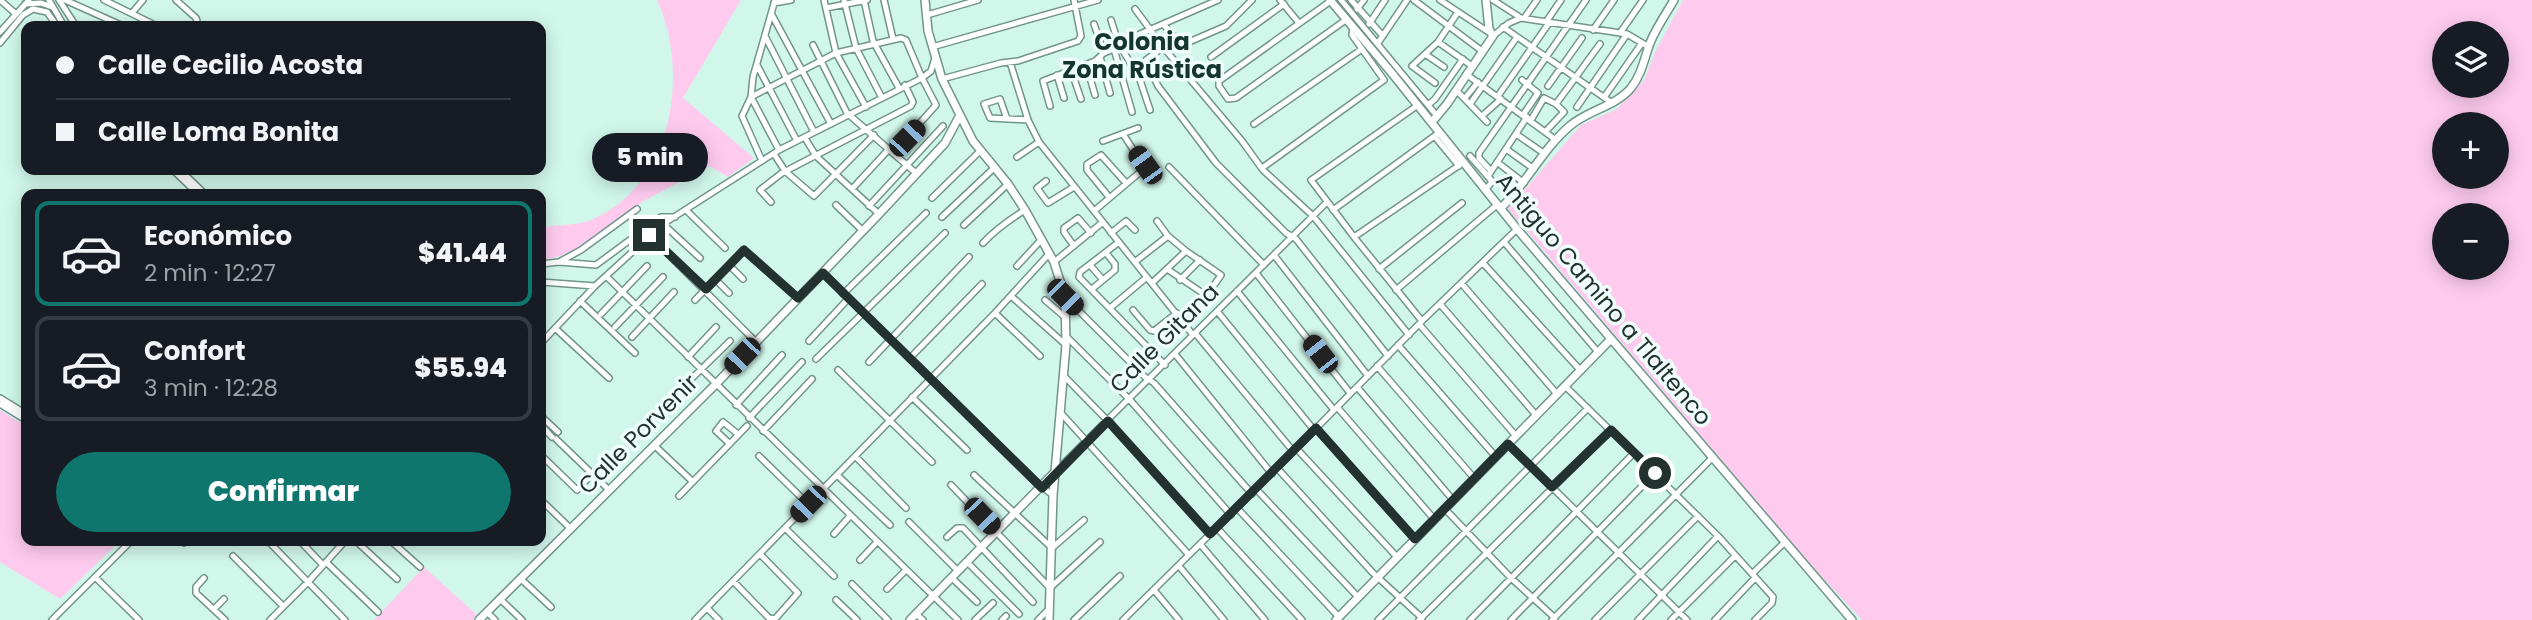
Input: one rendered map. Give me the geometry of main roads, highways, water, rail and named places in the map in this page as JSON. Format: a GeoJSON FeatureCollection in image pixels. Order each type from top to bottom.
{"type":"FeatureCollection","features":[{"type":"Feature","properties":{"kind":"district","name":"Colonia Zona Rústica"},"geometry":{"type":"Point","coordinates":[1142,56]}}]}
